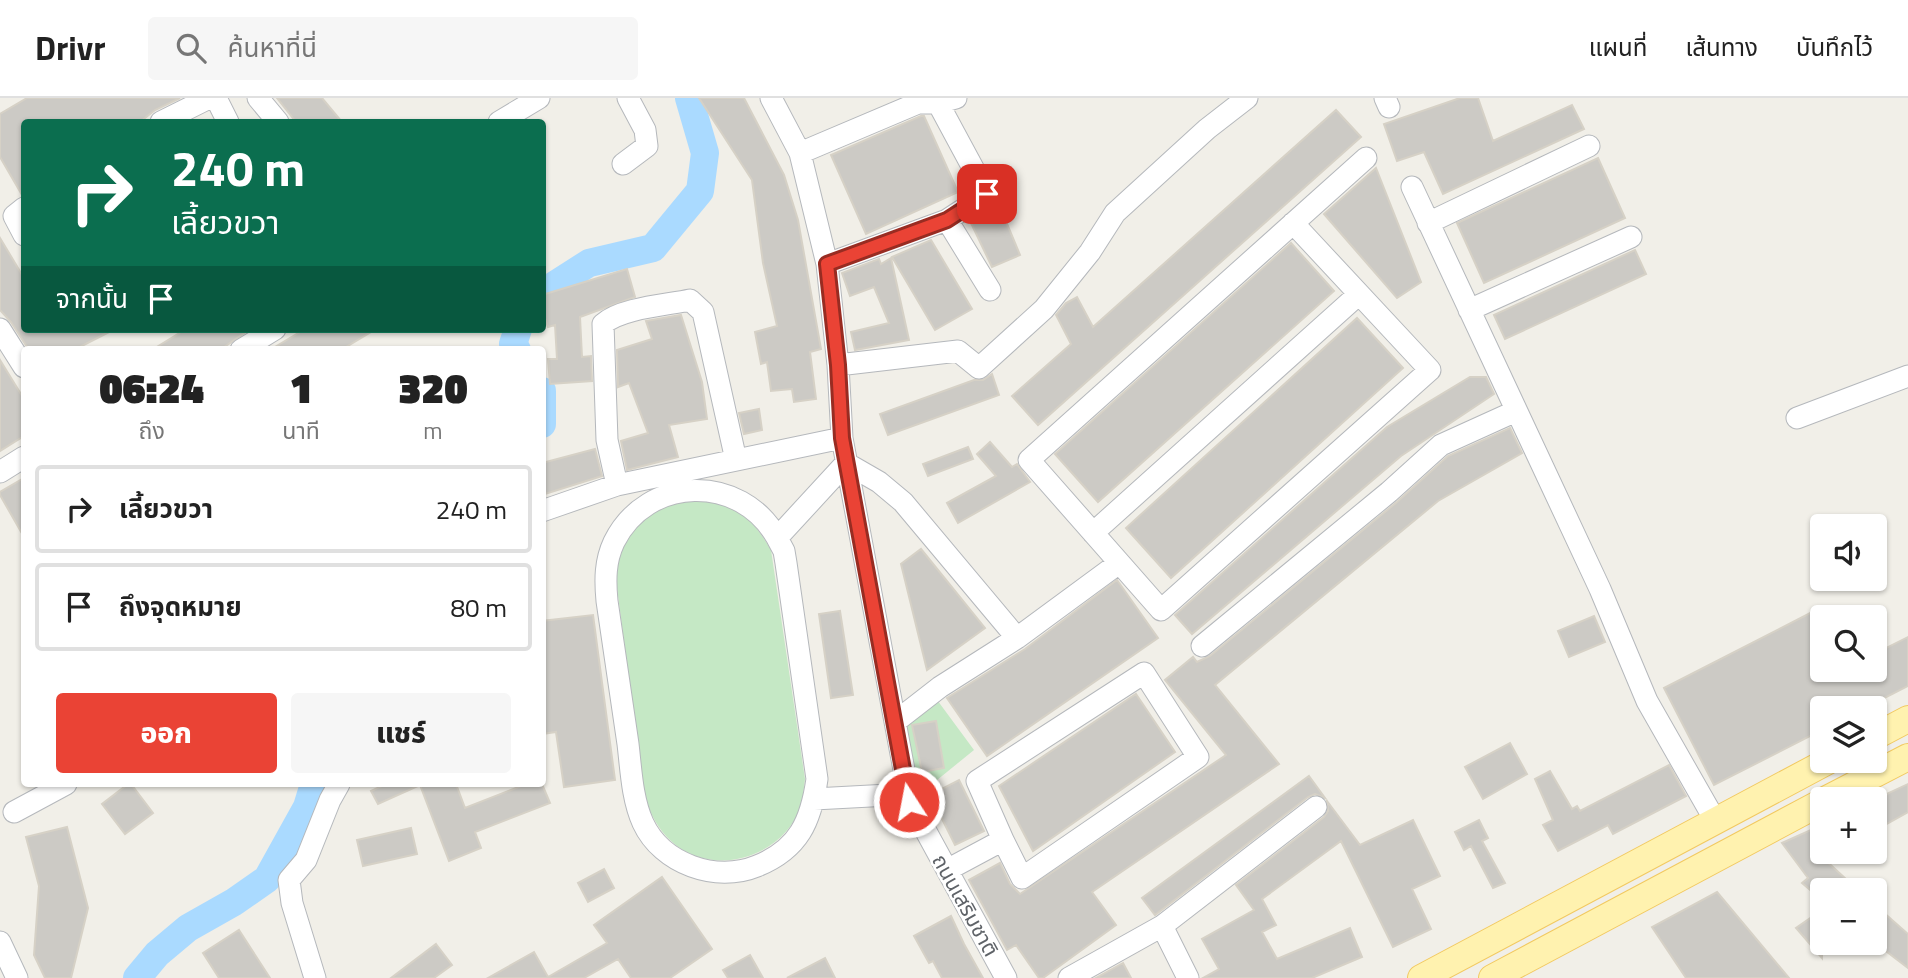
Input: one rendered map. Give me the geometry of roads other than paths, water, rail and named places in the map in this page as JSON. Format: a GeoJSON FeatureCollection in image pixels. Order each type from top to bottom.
{"type":"FeatureCollection","features":[{"type":"Feature","properties":{"kind":"main road"},"geometry":{"type":"LineString","coordinates":[[1887,730],[1908,719]]}},
{"type":"Feature","properties":{"kind":"main road"},"geometry":{"type":"LineString","coordinates":[[1851,787],[1908,757]]}},
{"type":"Feature","properties":{"kind":"main road"},"geometry":{"type":"LineString","coordinates":[[1421,978],[1810,771]]}},
{"type":"Feature","properties":{"kind":"main road"},"geometry":{"type":"LineString","coordinates":[[1492,978],[1810,808]]}},
{"type":"Feature","properties":{"kind":"street"},"geometry":{"type":"LineString","coordinates":[[168,119],[209,98]]}},
{"type":"Feature","properties":{"kind":"street"},"geometry":{"type":"LineString","coordinates":[[216,98],[226,119]]}},
{"type":"Feature","properties":{"kind":"street"},"geometry":{"type":"LineString","coordinates":[[258,98],[276,119]]}},
{"type":"Feature","properties":{"kind":"street"},"geometry":{"type":"LineString","coordinates":[[504,119],[539,98]]}},
{"type":"Feature","properties":{"kind":"street"},"geometry":{"type":"LineString","coordinates":[[623,164],[647,146],[645,130],[628,98]]}},
{"type":"Feature","properties":{"kind":"street","name":"ถนนเสริมชาติ"},"geometry":{"type":"LineString","coordinates":[[771,98],[800,153],[827,264],[838,365],[842,438],[909,802],[1006,978]]}},
{"type":"Feature","properties":{"kind":"street"},"geometry":{"type":"LineString","coordinates":[[838,365],[958,351],[979,368],[1044,309],[1090,251],[1115,213],[1207,129],[1247,98]]}},
{"type":"Feature","properties":{"kind":"street"},"geometry":{"type":"LineString","coordinates":[[800,153],[918,103],[947,101],[987,194],[947,220],[827,264]]}},
{"type":"Feature","properties":{"kind":"street"},"geometry":{"type":"LineString","coordinates":[[1428,223],[1589,146]]}},
{"type":"Feature","properties":{"kind":"street"},"geometry":{"type":"LineString","coordinates":[[1293,223],[1430,370],[1161,610],[1029,460],[1293,223],[1366,158]]}},
{"type":"Feature","properties":{"kind":"street"},"geometry":{"type":"LineString","coordinates":[[1412,187],[1600,589],[1647,701],[1716,822]]}},
{"type":"Feature","properties":{"kind":"street"},"geometry":{"type":"LineString","coordinates":[[21,210],[14,216],[21,229]]}},
{"type":"Feature","properties":{"kind":"street"},"geometry":{"type":"LineString","coordinates":[[947,220],[990,290]]}},
{"type":"Feature","properties":{"kind":"street"},"geometry":{"type":"LineString","coordinates":[[1469,310],[1631,237]]}},
{"type":"Feature","properties":{"kind":"street"},"geometry":{"type":"LineString","coordinates":[[1093,533],[1359,294]]}},
{"type":"Feature","properties":{"kind":"street"},"geometry":{"type":"LineString","coordinates":[[617,485],[607,440],[603,324],[611,317],[645,309],[690,300],[703,312],[736,460]]}},
{"type":"Feature","properties":{"kind":"street"},"geometry":{"type":"LineString","coordinates":[[0,328],[21,362]]}},
{"type":"Feature","properties":{"kind":"street"},"geometry":{"type":"LineString","coordinates":[[247,346],[269,333]]}},
{"type":"Feature","properties":{"kind":"street"},"geometry":{"type":"LineString","coordinates":[[1797,418],[1908,376]]}},
{"type":"Feature","properties":{"kind":"street"},"geometry":{"type":"LineString","coordinates":[[1202,646],[1389,492],[1441,444],[1516,411]]}},
{"type":"Feature","properties":{"kind":"street"},"geometry":{"type":"LineString","coordinates":[[546,510],[617,485],[842,438]]}},
{"type":"Feature","properties":{"kind":"street"},"geometry":{"type":"LineString","coordinates":[[0,472],[21,459]]}},
{"type":"Feature","properties":{"kind":"street"},"geometry":{"type":"LineString","coordinates":[[777,538],[846,463],[879,482],[903,502],[1017,638]]}},
{"type":"Feature","properties":{"kind":"street"},"geometry":{"type":"LineString","coordinates":[[702,489],[733,497],[759,513],[777,538],[784,551],[810,725],[817,779],[814,799],[807,823],[799,835],[777,856],[750,869],[720,873],[704,870],[690,866],[664,851],[645,828],[636,800],[605,571],[614,541],[633,516],[672,493],[702,489]]}},
{"type":"Feature","properties":{"kind":"street"},"geometry":{"type":"LineString","coordinates":[[894,722],[940,687],[1017,638],[1119,562]]}},
{"type":"Feature","properties":{"kind":"street"},"geometry":{"type":"LineString","coordinates":[[1144,673],[1198,757],[1022,878],[1003,840],[977,782],[1144,673]]}},
{"type":"Feature","properties":{"kind":"street"},"geometry":{"type":"LineString","coordinates":[[15,813],[61,787]]}},
{"type":"Feature","properties":{"kind":"street"},"geometry":{"type":"LineString","coordinates":[[315,978],[292,903],[289,880],[306,860],[337,787]]}},
{"type":"Feature","properties":{"kind":"street"},"geometry":{"type":"LineString","coordinates":[[814,799],[908,794]]}},
{"type":"Feature","properties":{"kind":"street"},"geometry":{"type":"LineString","coordinates":[[1069,978],[1162,926],[1316,807]]}},
{"type":"Feature","properties":{"kind":"street"},"geometry":{"type":"LineString","coordinates":[[947,870],[1003,840]]}},
{"type":"Feature","properties":{"kind":"street"},"geometry":{"type":"LineString","coordinates":[[1162,926],[1188,978]]}},
{"type":"Feature","properties":{"kind":"street"},"geometry":{"type":"LineString","coordinates":[[0,942],[17,978]]}},
{"type":"Feature","properties":{"kind":"waterway"},"geometry":{"type":"LineString","coordinates":[[546,290],[589,263],[653,248],[700,191],[705,153],[689,98]]}},
{"type":"Feature","properties":{"kind":"waterway"},"geometry":{"type":"LineString","coordinates":[[514,346],[517,333]]}},
{"type":"Feature","properties":{"kind":"waterway"},"geometry":{"type":"LineString","coordinates":[[137,978],[157,954],[188,928],[234,902],[267,879],[307,807],[313,787]]}}]}
